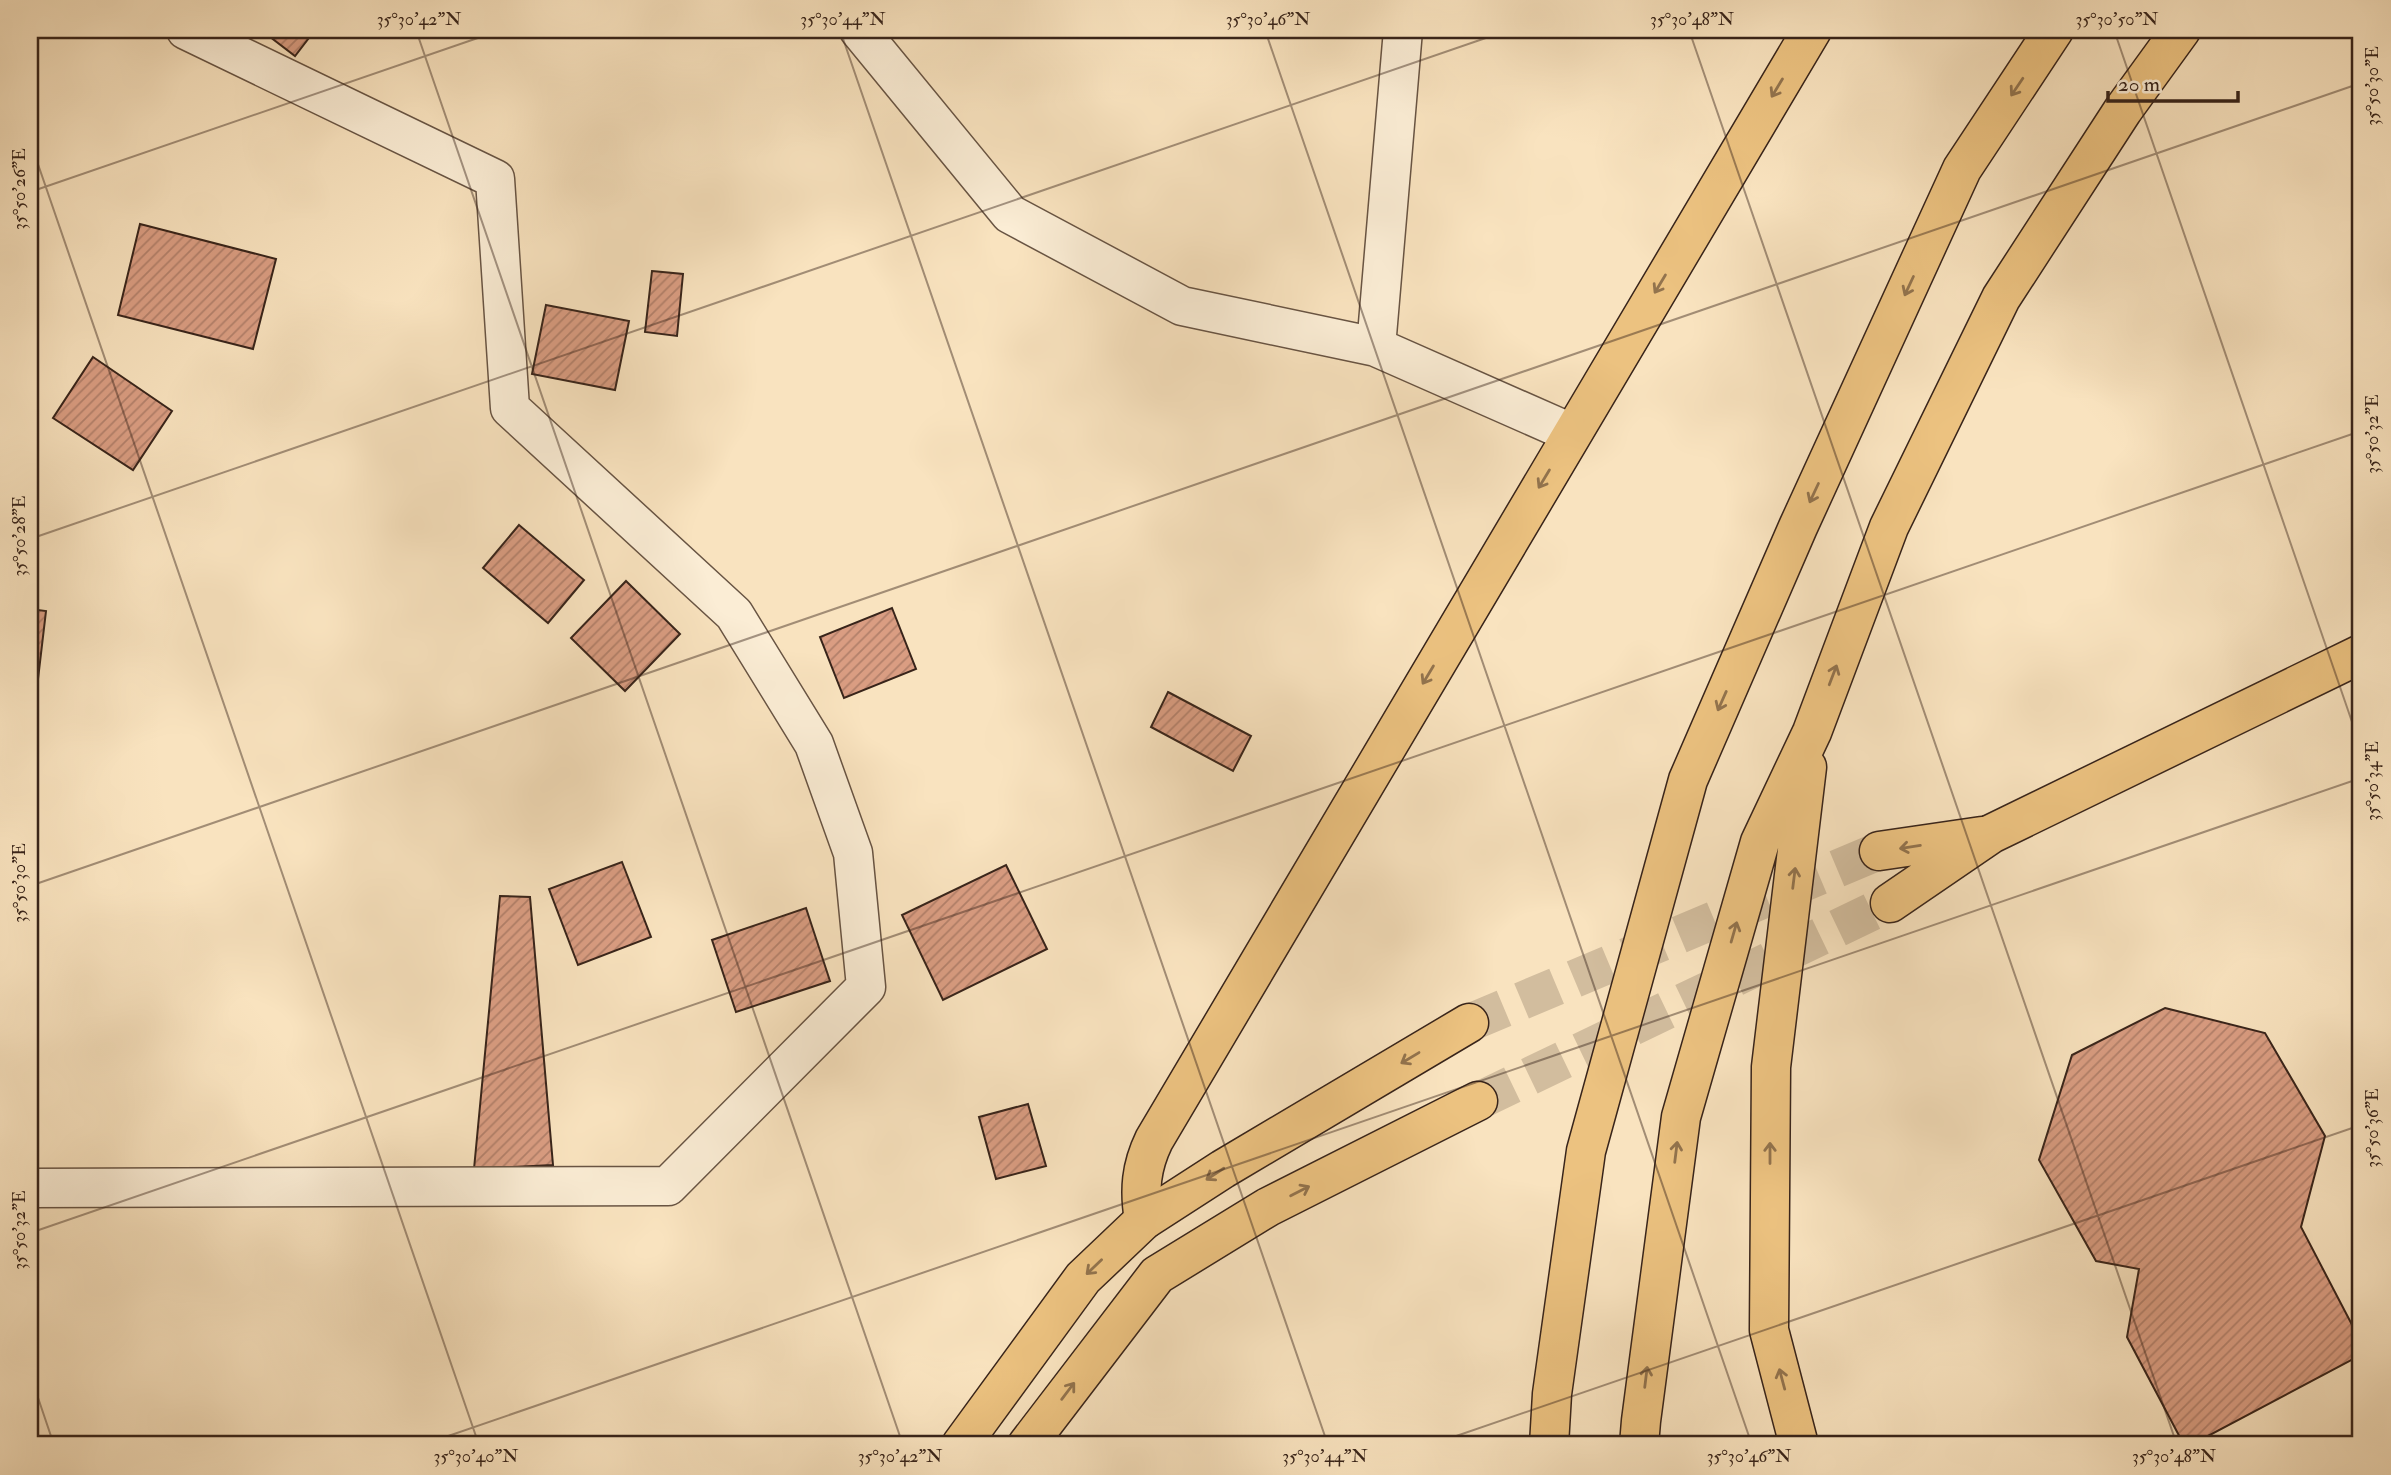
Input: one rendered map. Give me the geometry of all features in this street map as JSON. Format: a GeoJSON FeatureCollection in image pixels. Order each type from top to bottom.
{"type":"FeatureCollection","features":[{"type":"Feature","properties":{"kind":"main road"},"geometry":{"type":"LineString","coordinates":[[1157,1275],[1140,1199],[1141,1179],[1154,1140],[1812,30]]}},
{"type":"Feature","properties":{"kind":"main road"},"geometry":{"type":"LineString","coordinates":[[1549,1445],[1552,1394],[1586,1152],[1688,780],[1798,527],[1962,169],[2054,30]]}},
{"type":"Feature","properties":{"kind":"main road"},"geometry":{"type":"LineString","coordinates":[[1639,1445],[1681,1117],[1760,842],[1812,732],[1889,527],[2001,298],[2123,110],[2181,30]]}},
{"type":"Feature","properties":{"kind":"main road"},"geometry":{"type":"LineString","coordinates":[[1890,903],[1991,834],[2361,654]]}},
{"type":"Feature","properties":{"kind":"main road"},"geometry":{"type":"LineString","coordinates":[[1799,1445],[1769,1330],[1770,1067],[1812,732]]}},
{"type":"Feature","properties":{"kind":"main road"},"geometry":{"type":"LineString","coordinates":[[1879,851],[1991,834]]}},
{"type":"Feature","properties":{"kind":"main road"},"geometry":{"type":"LineString","coordinates":[[961,1445],[1083,1278],[1144,1220],[1223,1169],[1469,1023]]}},
{"type":"Feature","properties":{"kind":"main road"},"geometry":{"type":"LineString","coordinates":[[1027,1445],[1157,1275],[1268,1207],[1478,1101]]}},
{"type":"Feature","properties":{"kind":"street"},"geometry":{"type":"LineString","coordinates":[[30,1188],[667,1186],[866,987],[853,853],[814,744],[734,614],[510,408],[495,179],[186,30]]}},
{"type":"Feature","properties":{"kind":"street"},"geometry":{"type":"LineString","coordinates":[[859,30],[1010,214],[1182,306],[1376,347],[1571,433]]}},
{"type":"Feature","properties":{"kind":"street"},"geometry":{"type":"LineString","coordinates":[[1376,347],[1403,30]]}},
{"type":"Feature","properties":{"kind":"building"},"geometry":{"type":"Polygon","coordinates":[[[261,30],[315,30],[295,56],[261,30]]]}},
{"type":"Feature","properties":{"kind":"building"},"geometry":{"type":"Polygon","coordinates":[[[140,224],[276,259],[253,349],[118,315],[140,224]]]}},
{"type":"Feature","properties":{"kind":"building"},"geometry":{"type":"Polygon","coordinates":[[[652,271],[683,274],[677,336],[645,332],[652,271]]]}},
{"type":"Feature","properties":{"kind":"building"},"geometry":{"type":"Polygon","coordinates":[[[546,305],[629,321],[615,390],[532,374],[546,305]]]}},
{"type":"Feature","properties":{"kind":"building"},"geometry":{"type":"Polygon","coordinates":[[[93,357],[172,411],[133,470],[53,418],[93,357]]]}},
{"type":"Feature","properties":{"kind":"building"},"geometry":{"type":"Polygon","coordinates":[[[519,525],[584,580],[548,623],[483,568],[519,525]]]}},
{"type":"Feature","properties":{"kind":"building"},"geometry":{"type":"Polygon","coordinates":[[[626,581],[680,634],[625,691],[571,638],[626,581]]]}},
{"type":"Feature","properties":{"kind":"building"},"geometry":{"type":"Polygon","coordinates":[[[892,608],[916,669],[844,698],[820,637],[892,608]]]}},
{"type":"Feature","properties":{"kind":"building"},"geometry":{"type":"Polygon","coordinates":[[[30,609],[46,611],[36,696],[30,695],[30,609]]]}},
{"type":"Feature","properties":{"kind":"building"},"geometry":{"type":"Polygon","coordinates":[[[1168,692],[1251,736],[1233,771],[1151,727],[1168,692]]]}},
{"type":"Feature","properties":{"kind":"building"},"geometry":{"type":"Polygon","coordinates":[[[622,862],[651,937],[578,965],[549,889],[622,862]]]}},
{"type":"Feature","properties":{"kind":"building"},"geometry":{"type":"Polygon","coordinates":[[[1006,865],[1047,949],[943,1000],[902,915],[1006,865]]]}},
{"type":"Feature","properties":{"kind":"building"},"geometry":{"type":"Polygon","coordinates":[[[500,896],[530,897],[553,1165],[474,1169],[500,896]]]}},
{"type":"Feature","properties":{"kind":"building"},"geometry":{"type":"Polygon","coordinates":[[[806,908],[830,981],[736,1012],[712,940],[806,908]]]}},
{"type":"Feature","properties":{"kind":"building"},"geometry":{"type":"Polygon","coordinates":[[[2165,1008],[2265,1033],[2325,1136],[2301,1227],[2361,1342],[2361,1355],[2191,1445],[2184,1445],[2127,1337],[2139,1269],[2096,1261],[2039,1160],[2072,1055],[2165,1008]]]}},
{"type":"Feature","properties":{"kind":"building"},"geometry":{"type":"Polygon","coordinates":[[[1028,1104],[1046,1166],[996,1179],[979,1117],[1028,1104]]]}},
{"type":"Feature","properties":{"kind":"tunnel"},"geometry":{"type":"LineString","coordinates":[[1469,1023],[1879,851]]}},
{"type":"Feature","properties":{"kind":"tunnel"},"geometry":{"type":"LineString","coordinates":[[1478,1101],[1890,903]]}}]}
